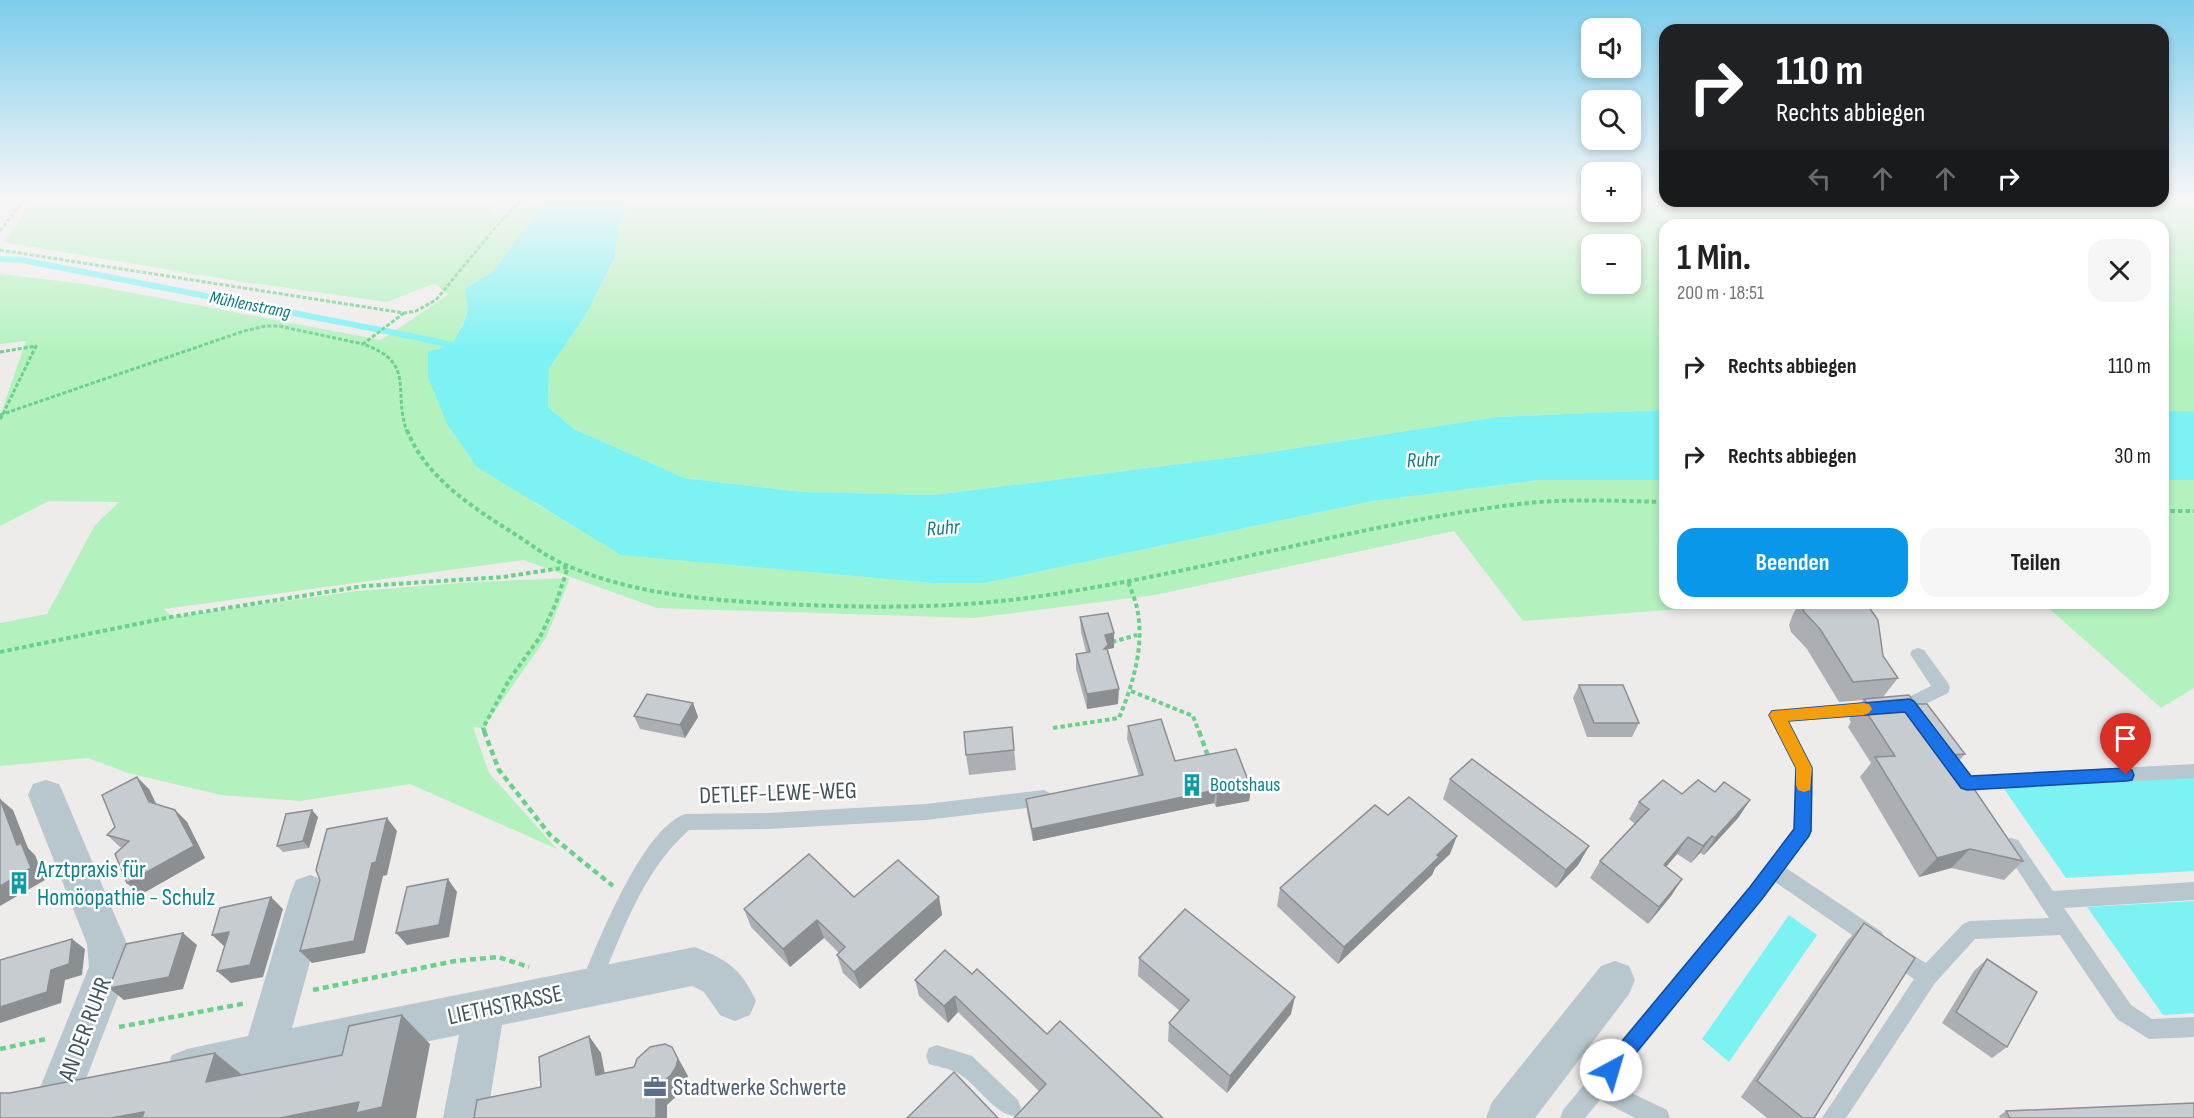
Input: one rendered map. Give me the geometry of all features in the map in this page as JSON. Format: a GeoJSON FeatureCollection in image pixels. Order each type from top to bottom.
{"type":"FeatureCollection","features":[{"type":"Feature","properties":{"kind":"street","name":"AN DER RUHR"},"geometry":{"type":"LineString","coordinates":[[46,795],[107,944],[109,967],[39,1099],[104,1086]]}},
{"type":"Feature","properties":{"kind":"street"},"geometry":{"type":"LineString","coordinates":[[263,1056],[310,892]]}},
{"type":"Feature","properties":{"kind":"street","name":"LIETHSTRASSE"},"geometry":{"type":"LineString","coordinates":[[150,1077],[263,1056],[482,1022],[589,988],[695,966],[718,978],[735,1001]]}},
{"type":"Feature","properties":{"kind":"street"},"geometry":{"type":"LineString","coordinates":[[1508,1118],[1615,980]]}},
{"type":"Feature","properties":{"kind":"street"},"geometry":{"type":"LineString","coordinates":[[465,1118],[482,1022]]}},
{"type":"Feature","properties":{"kind":"lane"},"geometry":{"type":"LineString","coordinates":[[1571,1118],[1803,831],[1804,768],[1777,715],[1909,705],[1942,688],[1918,654]]}},
{"type":"Feature","properties":{"kind":"lane"},"geometry":{"type":"LineString","coordinates":[[1909,705],[1922,723]]}},
{"type":"Feature","properties":{"kind":"lane"},"geometry":{"type":"LineString","coordinates":[[1954,766],[1980,802]]}},
{"type":"Feature","properties":{"kind":"lane"},"geometry":{"type":"LineString","coordinates":[[1967,783],[2194,771]]}},
{"type":"Feature","properties":{"kind":"lane","name":"DETLEF-LEWE-WEG"},"geometry":{"type":"LineString","coordinates":[[589,988],[628,898],[664,840],[685,822],[768,822],[927,812],[1066,795]]}},
{"type":"Feature","properties":{"kind":"lane"},"geometry":{"type":"LineString","coordinates":[[2001,832],[2124,1012],[2150,1029],[2194,1027]]}},
{"type":"Feature","properties":{"kind":"lane"},"geometry":{"type":"LineString","coordinates":[[1773,870],[1928,976]]}},
{"type":"Feature","properties":{"kind":"lane"},"geometry":{"type":"LineString","coordinates":[[2048,900],[2194,891]]}},
{"type":"Feature","properties":{"kind":"lane"},"geometry":{"type":"LineString","coordinates":[[1833,1118],[1928,976],[1970,930],[2066,926]]}},
{"type":"Feature","properties":{"kind":"lane"},"geometry":{"type":"LineString","coordinates":[[937,1056],[964,1064],[1010,1108]]}},
{"type":"Feature","properties":{"kind":"lane"},"geometry":{"type":"LineString","coordinates":[[1596,1087],[1659,1118]]}},
{"type":"Feature","properties":{"kind":"path"},"geometry":{"type":"LineString","coordinates":[[0,250],[404,313],[416,311],[436,300],[478,249]]}},
{"type":"Feature","properties":{"kind":"path"},"geometry":{"type":"LineString","coordinates":[[363,344],[404,313]]}},
{"type":"Feature","properties":{"kind":"path"},"geometry":{"type":"LineString","coordinates":[[2,414],[244,331],[266,326],[279,326],[363,344],[382,351],[394,362],[398,371],[406,429],[423,461],[438,477],[478,509],[568,567],[676,597],[891,608],[972,605],[1128,581],[1377,528],[1522,504],[1565,501],[1659,502]]}},
{"type":"Feature","properties":{"kind":"path"},"geometry":{"type":"LineString","coordinates":[[0,352],[36,346],[0,420]]}},
{"type":"Feature","properties":{"kind":"path"},"geometry":{"type":"LineString","coordinates":[[2169,511],[2194,511]]}},
{"type":"Feature","properties":{"kind":"path"},"geometry":{"type":"LineString","coordinates":[[0,652],[171,617],[364,586],[503,577],[568,567]]}},
{"type":"Feature","properties":{"kind":"path"},"geometry":{"type":"LineString","coordinates":[[568,567],[556,603],[540,637],[509,680],[483,728],[499,770],[550,835],[628,898]]}},
{"type":"Feature","properties":{"kind":"path"},"geometry":{"type":"LineString","coordinates":[[1053,728],[1119,718],[1131,691],[1138,635],[1138,611],[1128,581]]}},
{"type":"Feature","properties":{"kind":"path"},"geometry":{"type":"LineString","coordinates":[[1112,642],[1138,635]]}},
{"type":"Feature","properties":{"kind":"path"},"geometry":{"type":"LineString","coordinates":[[1131,691],[1193,716],[1210,762],[1202,764]]}},
{"type":"Feature","properties":{"kind":"green space"},"geometry":{"type":"Polygon","coordinates":[[[46,249],[509,249],[492,272],[466,288],[467,313],[452,345],[535,503],[621,554],[932,583],[985,583],[1373,501],[1539,480],[1659,480],[1659,609],[1681,609],[1523,621],[1454,531],[1155,595],[974,618],[657,608],[523,560],[164,609],[172,617],[357,591],[473,582],[570,578],[546,638],[483,728],[473,727],[489,773],[557,849],[410,784],[300,801],[221,795],[128,773],[88,758],[0,766],[0,623],[47,614],[95,525],[119,502],[49,501],[0,526],[0,416],[26,341],[0,344],[0,274],[85,284],[381,340],[448,295],[435,283],[387,302],[230,280],[46,249]]]}},
{"type":"Feature","properties":{"kind":"green space"},"geometry":{"type":"Polygon","coordinates":[[[616,249],[1581,249],[1581,294],[1641,294],[1641,249],[1659,249],[1659,410],[1496,417],[1266,453],[934,495],[802,492],[683,478],[574,429],[548,407],[549,368],[586,315],[615,258],[616,249]]]}},
{"type":"Feature","properties":{"kind":"green space"},"geometry":{"type":"Polygon","coordinates":[[[2169,249],[2194,249],[2194,411],[2169,411],[2169,249]]]}},
{"type":"Feature","properties":{"kind":"green space"},"geometry":{"type":"Polygon","coordinates":[[[2169,480],[2194,480],[2194,688],[2161,708],[2050,609],[2169,609],[2169,480]]]}},
{"type":"Feature","properties":{"kind":"water","name":"Ruhr"},"geometry":{"type":"Polygon","coordinates":[[[509,249],[616,249],[615,257],[586,315],[549,368],[548,407],[574,429],[684,478],[802,492],[934,495],[1266,453],[1496,417],[1659,410],[1659,480],[1539,480],[1373,501],[985,583],[932,583],[621,555],[477,467],[447,424],[428,377],[428,352],[452,345],[466,317],[466,288],[492,272],[509,249]]]}},
{"type":"Feature","properties":{"kind":"water"},"geometry":{"type":"Polygon","coordinates":[[[2169,411],[2194,411],[2194,480],[2169,480],[2169,411]]]}},
{"type":"Feature","properties":{"kind":"water"},"geometry":{"type":"Polygon","coordinates":[[[2194,777],[2194,871],[2066,878],[2002,786],[2194,777]]]}},
{"type":"Feature","properties":{"kind":"water"},"geometry":{"type":"Polygon","coordinates":[[[2194,901],[2194,1013],[2163,1015],[2087,907],[2194,901]]]}},
{"type":"Feature","properties":{"kind":"water"},"geometry":{"type":"Polygon","coordinates":[[[1789,915],[1817,935],[1729,1062],[1702,1039],[1789,915]]]}},
{"type":"Feature","properties":{"kind":"building"},"geometry":{"type":"Polygon","coordinates":[[[1803,609],[1870,609],[1878,620],[1883,656],[1898,678],[1853,682],[1820,629],[1803,609]]]}},
{"type":"Feature","properties":{"kind":"building"},"geometry":{"type":"Polygon","coordinates":[[[1108,613],[1114,633],[1105,635],[1108,645],[1104,649],[1107,649],[1119,689],[1087,694],[1076,654],[1090,652],[1080,617],[1108,613]]]}},
{"type":"Feature","properties":{"kind":"building"},"geometry":{"type":"Polygon","coordinates":[[[1579,685],[1623,685],[1639,723],[1594,723],[1579,685]]]}},
{"type":"Feature","properties":{"kind":"building"},"geometry":{"type":"Polygon","coordinates":[[[647,694],[693,703],[680,725],[634,716],[647,694]]]}},
{"type":"Feature","properties":{"kind":"building"},"geometry":{"type":"Polygon","coordinates":[[[1909,695],[1915,704],[1927,704],[1965,754],[1951,755],[2023,861],[1970,849],[1937,858],[1875,757],[1895,756],[1863,707],[1869,706],[1864,699],[1909,695]]]}},
{"type":"Feature","properties":{"kind":"building","name":"Bootshaus"},"geometry":{"type":"Polygon","coordinates":[[[1161,719],[1175,761],[1236,749],[1251,788],[1217,794],[1216,790],[1032,829],[1026,799],[1143,775],[1128,726],[1161,719]]]}},
{"type":"Feature","properties":{"kind":"building"},"geometry":{"type":"Polygon","coordinates":[[[1012,727],[1014,750],[966,755],[964,732],[1012,727]]]}},
{"type":"Feature","properties":{"kind":"building"},"geometry":{"type":"Polygon","coordinates":[[[1472,759],[1589,846],[1566,870],[1450,779],[1472,759]]]}},
{"type":"Feature","properties":{"kind":"building"},"geometry":{"type":"Polygon","coordinates":[[[137,777],[149,802],[175,810],[194,846],[127,883],[115,854],[129,841],[107,835],[115,827],[102,795],[137,777]]]}},
{"type":"Feature","properties":{"kind":"building"},"geometry":{"type":"Polygon","coordinates":[[[1663,780],[1682,794],[1698,780],[1715,792],[1724,782],[1750,800],[1715,838],[1712,836],[1703,846],[1688,837],[1664,865],[1682,879],[1659,907],[1600,861],[1649,809],[1639,802],[1663,780]]]}},
{"type":"Feature","properties":{"kind":"building"},"geometry":{"type":"Polygon","coordinates":[[[1409,797],[1457,836],[1437,855],[1439,857],[1344,947],[1280,888],[1375,805],[1388,815],[1409,797]]]}},
{"type":"Feature","properties":{"kind":"building"},"geometry":{"type":"Polygon","coordinates":[[[0,799],[17,845],[21,843],[31,868],[0,886],[0,799]]]}},
{"type":"Feature","properties":{"kind":"building"},"geometry":{"type":"Polygon","coordinates":[[[312,810],[303,841],[277,846],[286,814],[312,810]]]}},
{"type":"Feature","properties":{"kind":"building"},"geometry":{"type":"Polygon","coordinates":[[[387,818],[376,862],[372,863],[354,941],[300,951],[320,880],[316,870],[327,829],[387,818]]]}},
{"type":"Feature","properties":{"kind":"building"},"geometry":{"type":"Polygon","coordinates":[[[809,854],[854,897],[898,860],[939,897],[854,972],[837,955],[845,947],[817,920],[783,949],[744,909],[809,854]]]}},
{"type":"Feature","properties":{"kind":"building"},"geometry":{"type":"Polygon","coordinates":[[[448,879],[439,925],[396,933],[407,887],[448,879]]]}},
{"type":"Feature","properties":{"kind":"building"},"geometry":{"type":"Polygon","coordinates":[[[271,897],[250,965],[217,971],[229,932],[212,935],[220,908],[271,897]]]}},
{"type":"Feature","properties":{"kind":"building"},"geometry":{"type":"Polygon","coordinates":[[[1185,909],[1295,997],[1230,1076],[1169,1023],[1189,1000],[1139,958],[1185,909]]]}},
{"type":"Feature","properties":{"kind":"building"},"geometry":{"type":"Polygon","coordinates":[[[1864,923],[1915,958],[1814,1118],[1803,1118],[1757,1081],[1864,923]]]}},
{"type":"Feature","properties":{"kind":"building"},"geometry":{"type":"Polygon","coordinates":[[[183,933],[169,977],[109,988],[126,944],[183,933]]]}},
{"type":"Feature","properties":{"kind":"building"},"geometry":{"type":"Polygon","coordinates":[[[72,939],[69,964],[51,970],[47,992],[0,1007],[0,960],[72,939]]]}},
{"type":"Feature","properties":{"kind":"building"},"geometry":{"type":"Polygon","coordinates":[[[945,950],[972,974],[977,969],[1047,1034],[1060,1021],[1163,1118],[1014,1118],[1046,1084],[955,996],[944,1006],[915,980],[945,950]]]}},
{"type":"Feature","properties":{"kind":"building"},"geometry":{"type":"Polygon","coordinates":[[[1987,959],[2037,992],[2007,1047],[1956,1012],[1987,959]]]}},
{"type":"Feature","properties":{"kind":"building"},"geometry":{"type":"Polygon","coordinates":[[[402,1015],[382,1107],[356,1113],[359,1102],[280,1118],[142,1118],[144,1112],[111,1118],[0,1118],[0,1093],[10,1093],[215,1053],[206,1082],[342,1055],[349,1026],[402,1015]]]}},
{"type":"Feature","properties":{"kind":"building"},"geometry":{"type":"Polygon","coordinates":[[[589,1036],[596,1075],[634,1067],[637,1059],[650,1047],[665,1044],[672,1047],[678,1059],[671,1075],[656,1088],[656,1118],[474,1118],[477,1100],[541,1087],[539,1057],[589,1036]]]}},
{"type":"Feature","properties":{"kind":"building"},"geometry":{"type":"Polygon","coordinates":[[[954,1072],[998,1118],[907,1118],[954,1072]]]}},
{"type":"Feature","properties":{"kind":"building"},"geometry":{"type":"Polygon","coordinates":[[[2194,1103],[2194,1118],[2010,1118],[2006,1111],[2194,1103]]]}},
{"type":"Feature","properties":{"kind":"waterway","name":"Mühlenstrang"},"geometry":{"type":"LineString","coordinates":[[0,259],[22,260],[401,334],[452,345],[457,353]]}},
{"type":"Feature","properties":{"kind":"slow traffic"},"geometry":{"type":"LineString","coordinates":[[1804,785],[1804,768],[1777,715],[1864,709]]}},
{"type":"Feature","properties":{"kind":"place","name":"Bootshaus"},"geometry":{"type":"Point","coordinates":[1192,785]}},
{"type":"Feature","properties":{"kind":"place","name":"Arztpraxis für Homöopathie - Schulz"},"geometry":{"type":"Point","coordinates":[19,883]}},
{"type":"Feature","properties":{"kind":"place","name":"Stadtwerke Schwerte"},"geometry":{"type":"Point","coordinates":[655,1087]}},
{"type":"Feature","properties":{"kind":"route"},"geometry":{"type":"LineString","coordinates":[[1611,1070],[1756,893],[1803,831],[1804,768],[1777,715],[1909,705],[1967,783],[2126,775]]}}]}
